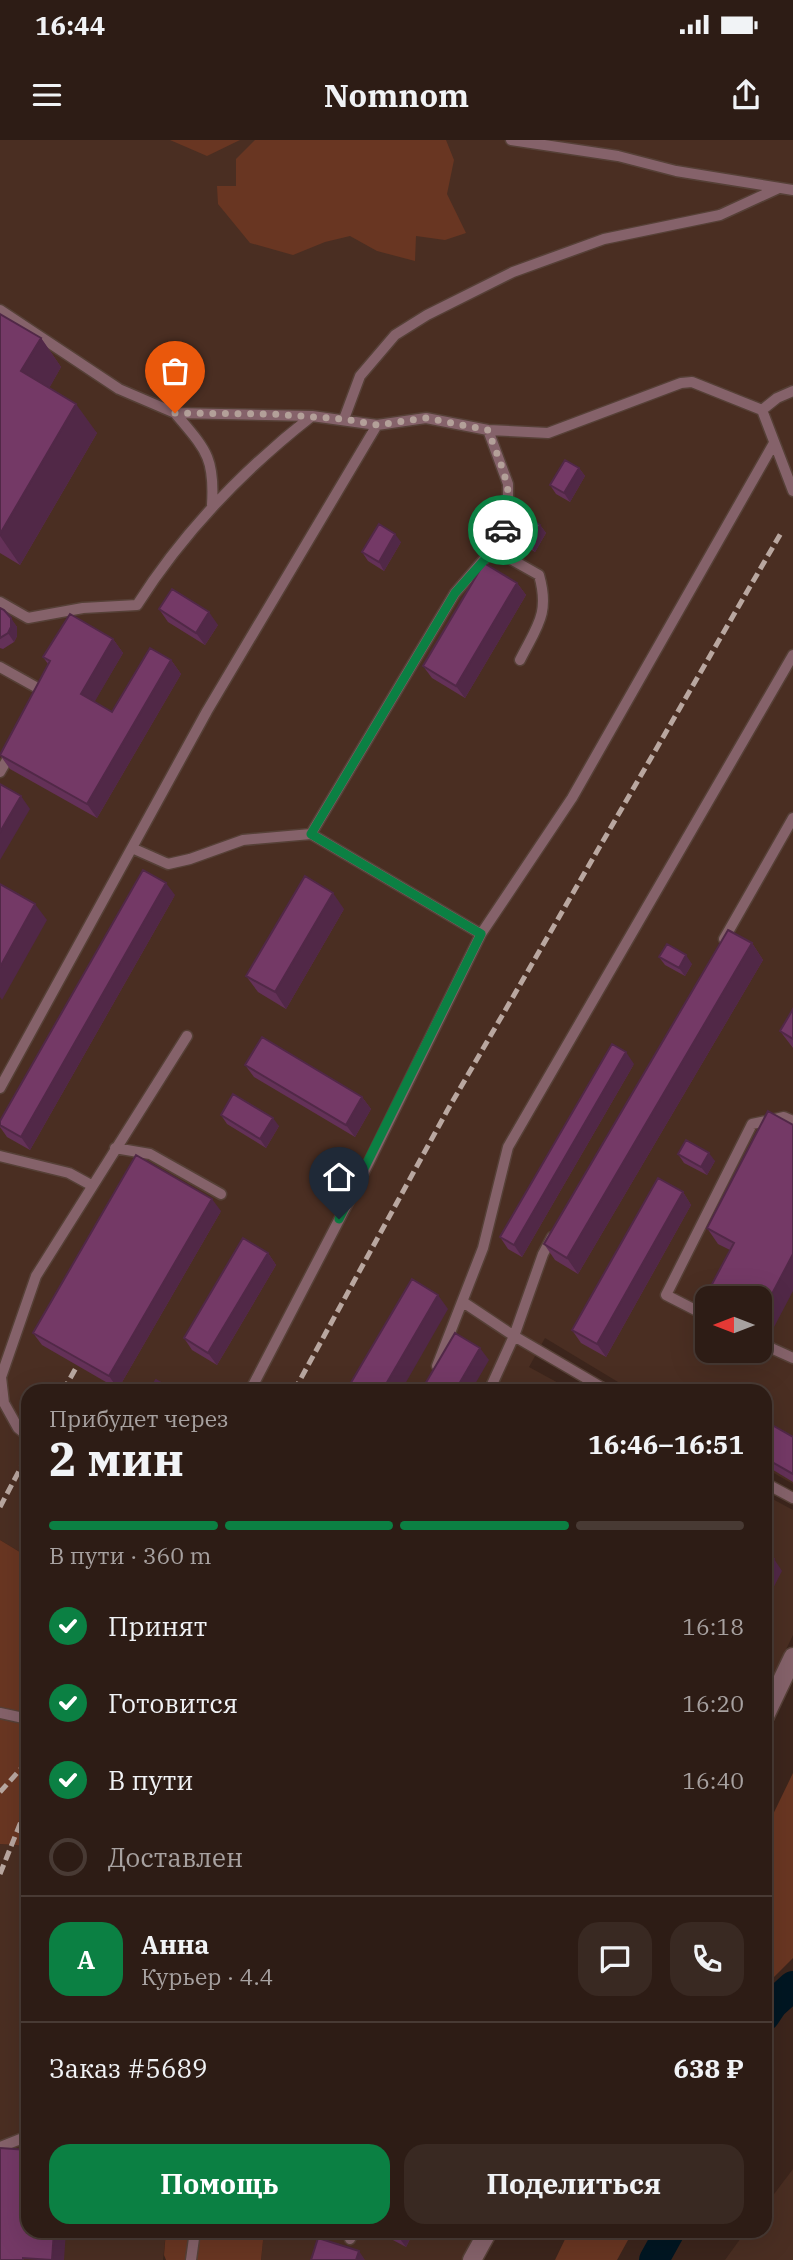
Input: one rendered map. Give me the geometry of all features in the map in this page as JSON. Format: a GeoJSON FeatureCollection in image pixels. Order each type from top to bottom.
{"type":"FeatureCollection","features":[{"type":"Feature","properties":{"kind":"street"},"geometry":{"type":"LineString","coordinates":[[772,1701],[793,1657]]}},
{"type":"Feature","properties":{"kind":"street"},"geometry":{"type":"LineString","coordinates":[[472,2260],[484,2238]]}},
{"type":"Feature","properties":{"kind":"lane"},"geometry":{"type":"LineString","coordinates":[[511,140],[618,156],[676,171],[793,190]]}},
{"type":"Feature","properties":{"kind":"lane"},"geometry":{"type":"LineString","coordinates":[[344,419],[360,376],[395,335],[426,315],[539,262],[604,239],[720,215],[779,188]]}},
{"type":"Feature","properties":{"kind":"lane"},"geometry":{"type":"LineString","coordinates":[[0,310],[119,389],[175,413],[312,416],[377,425],[426,418],[488,430],[548,433],[681,383],[692,382],[762,410],[793,491]]}},
{"type":"Feature","properties":{"kind":"lane"},"geometry":{"type":"LineString","coordinates":[[762,410],[777,398],[793,391]]}},
{"type":"Feature","properties":{"kind":"lane"},"geometry":{"type":"LineString","coordinates":[[175,413],[205,449],[214,477],[212,505]]}},
{"type":"Feature","properties":{"kind":"lane"},"geometry":{"type":"LineString","coordinates":[[0,602],[28,618],[83,608],[137,605],[212,505],[276,444],[312,416]]}},
{"type":"Feature","properties":{"kind":"lane"},"geometry":{"type":"LineString","coordinates":[[0,1088],[207,711],[377,425]]}},
{"type":"Feature","properties":{"kind":"lane"},"geometry":{"type":"LineString","coordinates":[[311,834],[455,593],[494,549],[508,520],[508,484],[488,430]]}},
{"type":"Feature","properties":{"kind":"lane"},"geometry":{"type":"LineString","coordinates":[[254,1384],[365,1170],[481,934],[572,798],[774,443]]}},
{"type":"Feature","properties":{"kind":"lane"},"geometry":{"type":"LineString","coordinates":[[494,549],[539,575],[544,592],[544,613],[520,660]]}},
{"type":"Feature","properties":{"kind":"lane"},"geometry":{"type":"LineString","coordinates":[[76,619],[83,608]]}},
{"type":"Feature","properties":{"kind":"lane"},"geometry":{"type":"LineString","coordinates":[[429,1380],[441,1358],[484,1248],[508,1147],[793,655]]}},
{"type":"Feature","properties":{"kind":"lane"},"geometry":{"type":"LineString","coordinates":[[0,667],[43,687],[37,703]]}},
{"type":"Feature","properties":{"kind":"lane"},"geometry":{"type":"LineString","coordinates":[[0,772],[18,738]]}},
{"type":"Feature","properties":{"kind":"lane"},"geometry":{"type":"LineString","coordinates":[[716,951],[793,818]]}},
{"type":"Feature","properties":{"kind":"lane"},"geometry":{"type":"LineString","coordinates":[[132,848],[168,864],[243,840],[311,834],[481,934]]}},
{"type":"Feature","properties":{"kind":"lane"},"geometry":{"type":"LineString","coordinates":[[21,1430],[4,1403],[1,1377],[36,1276],[187,1036]]}},
{"type":"Feature","properties":{"kind":"lane"},"geometry":{"type":"LineString","coordinates":[[695,1310],[666,1295],[752,1124],[784,1117],[793,1121]]}},
{"type":"Feature","properties":{"kind":"lane"},"geometry":{"type":"LineString","coordinates":[[115,1148],[150,1154],[221,1194]]}},
{"type":"Feature","properties":{"kind":"lane"},"geometry":{"type":"LineString","coordinates":[[0,1156],[69,1173],[91,1185]]}},
{"type":"Feature","properties":{"kind":"lane"},"geometry":{"type":"LineString","coordinates":[[492,1384],[514,1336],[543,1254],[556,1230]]}},
{"type":"Feature","properties":{"kind":"lane"},"geometry":{"type":"LineString","coordinates":[[463,1303],[596,1384]]}},
{"type":"Feature","properties":{"kind":"lane"},"geometry":{"type":"LineString","coordinates":[[772,1347],[791,1354]]}},
{"type":"Feature","properties":{"kind":"lane"},"geometry":{"type":"LineString","coordinates":[[772,1487],[793,1498]]}},
{"type":"Feature","properties":{"kind":"lane"},"geometry":{"type":"LineString","coordinates":[[0,1713],[21,1718]]}},
{"type":"Feature","properties":{"kind":"lane"},"geometry":{"type":"LineString","coordinates":[[0,2147],[21,2139]]}},
{"type":"Feature","properties":{"kind":"lane"},"geometry":{"type":"LineString","coordinates":[[191,2260],[194,2238]]}},
{"type":"Feature","properties":{"kind":"shaded area"},"geometry":{"type":"Polygon","coordinates":[[[0,140],[793,140],[793,1484],[772,1472],[772,1384],[621,1384],[545,1338],[529,1367],[560,1384],[21,1384],[21,1553],[0,1540],[0,140]]]}},
{"type":"Feature","properties":{"kind":"shaded area"},"geometry":{"type":"Polygon","coordinates":[[[170,140],[240,140],[207,156],[170,140]]]}},
{"type":"Feature","properties":{"kind":"shaded area"},"geometry":{"type":"Polygon","coordinates":[[[255,140],[446,140],[454,160],[447,194],[466,233],[445,240],[416,236],[415,261],[377,251],[350,236],[325,242],[293,255],[250,243],[218,204],[217,186],[236,186],[236,159],[255,140]]]}},
{"type":"Feature","properties":{"kind":"shaded area"},"geometry":{"type":"Polygon","coordinates":[[[772,1499],[793,1510],[793,1635],[772,1679],[772,1499]]]}},
{"type":"Feature","properties":{"kind":"shaded area"},"geometry":{"type":"Polygon","coordinates":[[[0,1540],[21,1553],[21,1846],[0,1844],[0,1540]]]}},
{"type":"Feature","properties":{"kind":"shaded area"},"geometry":{"type":"Polygon","coordinates":[[[793,1773],[793,1958],[772,1979],[772,1816],[793,1773]]]}},
{"type":"Feature","properties":{"kind":"shaded area"},"geometry":{"type":"Polygon","coordinates":[[[0,1844],[21,1846],[21,2238],[165,2238],[163,2260],[0,2260],[0,1844]]]}},
{"type":"Feature","properties":{"kind":"shaded area"},"geometry":{"type":"Polygon","coordinates":[[[793,2169],[793,2260],[725,2260],[741,2238],[772,2238],[772,2197],[793,2169]]]}},
{"type":"Feature","properties":{"kind":"shaded area"},"geometry":{"type":"Polygon","coordinates":[[[165,2238],[263,2238],[261,2260],[166,2260],[165,2238]]]}},
{"type":"Feature","properties":{"kind":"shaded area"},"geometry":{"type":"Polygon","coordinates":[[[263,2238],[475,2238],[464,2260],[261,2260],[263,2238]]]}},
{"type":"Feature","properties":{"kind":"shaded area"},"geometry":{"type":"Polygon","coordinates":[[[566,2238],[629,2238],[617,2260],[555,2260],[566,2238]]]}},
{"type":"Feature","properties":{"kind":"building"},"geometry":{"type":"Polygon","coordinates":[[[0,314],[41,338],[21,371],[76,404],[0,534],[0,314]]]}},
{"type":"Feature","properties":{"kind":"building"},"geometry":{"type":"Polygon","coordinates":[[[565,460],[579,468],[564,493],[550,485],[565,460]]]}},
{"type":"Feature","properties":{"kind":"building"},"geometry":{"type":"Polygon","coordinates":[[[527,517],[540,525],[529,544],[516,536],[527,517]]]}},
{"type":"Feature","properties":{"kind":"building"},"geometry":{"type":"Polygon","coordinates":[[[379,524],[395,534],[379,562],[362,552],[379,524]]]}},
{"type":"Feature","properties":{"kind":"building"},"geometry":{"type":"Polygon","coordinates":[[[484,563],[517,583],[456,686],[423,666],[484,563]]]}},
{"type":"Feature","properties":{"kind":"building"},"geometry":{"type":"Polygon","coordinates":[[[172,589],[209,612],[196,633],[159,609],[172,589]]]}},
{"type":"Feature","properties":{"kind":"building"},"geometry":{"type":"Polygon","coordinates":[[[0,608],[11,618],[11,627],[8,633],[0,638],[0,608]]]}},
{"type":"Feature","properties":{"kind":"building"},"geometry":{"type":"Polygon","coordinates":[[[70,614],[113,639],[81,694],[112,712],[150,648],[171,660],[87,804],[0,755],[50,661],[43,657],[70,614]]]}},
{"type":"Feature","properties":{"kind":"building"},"geometry":{"type":"Polygon","coordinates":[[[0,784],[21,796],[0,832],[0,784]]]}},
{"type":"Feature","properties":{"kind":"building"},"geometry":{"type":"Polygon","coordinates":[[[143,870],[166,883],[21,1137],[0,1125],[0,1121],[143,870]]]}},
{"type":"Feature","properties":{"kind":"building"},"geometry":{"type":"Polygon","coordinates":[[[305,876],[333,893],[275,992],[246,976],[305,876]]]}},
{"type":"Feature","properties":{"kind":"building"},"geometry":{"type":"Polygon","coordinates":[[[0,884],[35,904],[0,967],[0,884]]]}},
{"type":"Feature","properties":{"kind":"building"},"geometry":{"type":"Polygon","coordinates":[[[728,930],[752,943],[567,1258],[544,1244],[728,930]]]}},
{"type":"Feature","properties":{"kind":"building"},"geometry":{"type":"Polygon","coordinates":[[[667,944],[686,955],[679,968],[659,957],[667,944]]]}},
{"type":"Feature","properties":{"kind":"building"},"geometry":{"type":"Polygon","coordinates":[[[793,1009],[793,1039],[780,1031],[793,1009]]]}},
{"type":"Feature","properties":{"kind":"building"},"geometry":{"type":"Polygon","coordinates":[[[262,1037],[362,1097],[346,1125],[245,1065],[262,1037]]]}},
{"type":"Feature","properties":{"kind":"building"},"geometry":{"type":"Polygon","coordinates":[[[612,1044],[626,1052],[514,1245],[500,1237],[612,1044]]]}},
{"type":"Feature","properties":{"kind":"building"},"geometry":{"type":"Polygon","coordinates":[[[233,1094],[273,1118],[260,1139],[221,1115],[233,1094]]]}},
{"type":"Feature","properties":{"kind":"building"},"geometry":{"type":"Polygon","coordinates":[[[768,1111],[793,1125],[793,1254],[772,1294],[772,1286],[711,1286],[734,1243],[707,1228],[768,1111]]]}},
{"type":"Feature","properties":{"kind":"building"},"geometry":{"type":"Polygon","coordinates":[[[686,1140],[709,1153],[701,1167],[678,1154],[686,1140]]]}},
{"type":"Feature","properties":{"kind":"building"},"geometry":{"type":"Polygon","coordinates":[[[136,1155],[212,1199],[109,1376],[33,1333],[136,1155]]]}},
{"type":"Feature","properties":{"kind":"building"},"geometry":{"type":"Polygon","coordinates":[[[658,1178],[683,1192],[597,1344],[572,1330],[658,1178]]]}},
{"type":"Feature","properties":{"kind":"building"},"geometry":{"type":"Polygon","coordinates":[[[243,1238],[268,1253],[208,1353],[184,1338],[243,1238]]]}},
{"type":"Feature","properties":{"kind":"building"},"geometry":{"type":"Polygon","coordinates":[[[412,1279],[438,1295],[386,1384],[350,1384],[412,1279]]]}},
{"type":"Feature","properties":{"kind":"building"},"geometry":{"type":"Polygon","coordinates":[[[455,1333],[480,1348],[459,1384],[425,1384],[455,1333]]]}},
{"type":"Feature","properties":{"kind":"building"},"geometry":{"type":"Polygon","coordinates":[[[772,1425],[793,1437],[793,1474],[772,1462],[772,1425]]]}},
{"type":"Feature","properties":{"kind":"building"},"geometry":{"type":"Polygon","coordinates":[[[0,2148],[21,2150],[21,2238],[54,2238],[52,2260],[0,2260],[0,2148]]]}},
{"type":"Feature","properties":{"kind":"building"},"geometry":{"type":"Polygon","coordinates":[[[318,2238],[359,2251],[356,2260],[311,2260],[318,2238]]]}},
{"type":"Feature","properties":{"kind":"waterway"},"geometry":{"type":"LineString","coordinates":[[772,2006],[793,1986]]}},
{"type":"Feature","properties":{"kind":"waterway"},"geometry":{"type":"LineString","coordinates":[[654,2260],[666,2238]]}},
{"type":"Feature","properties":{"kind":"railway"},"geometry":{"type":"LineString","coordinates":[[298,1384],[447,1111],[781,533]]}},
{"type":"Feature","properties":{"kind":"railway"},"geometry":{"type":"LineString","coordinates":[[67,1384],[77,1366]]}},
{"type":"Feature","properties":{"kind":"railway"},"geometry":{"type":"LineString","coordinates":[[0,1507],[21,1467]]}},
{"type":"Feature","properties":{"kind":"railway"},"geometry":{"type":"LineString","coordinates":[[0,1792],[21,1769]]}},
{"type":"Feature","properties":{"kind":"railway"},"geometry":{"type":"LineString","coordinates":[[0,1874],[21,1822]]}},
{"type":"Feature","properties":{"kind":"way so far"},"geometry":{"type":"LineString","coordinates":[[175,413],[312,416],[377,425],[426,418],[488,430],[508,484],[508,520],[503,530]]}},
{"type":"Feature","properties":{"kind":"route"},"geometry":{"type":"LineString","coordinates":[[339,1219],[481,934],[311,834],[455,593],[494,549],[503,530]]}}]}
